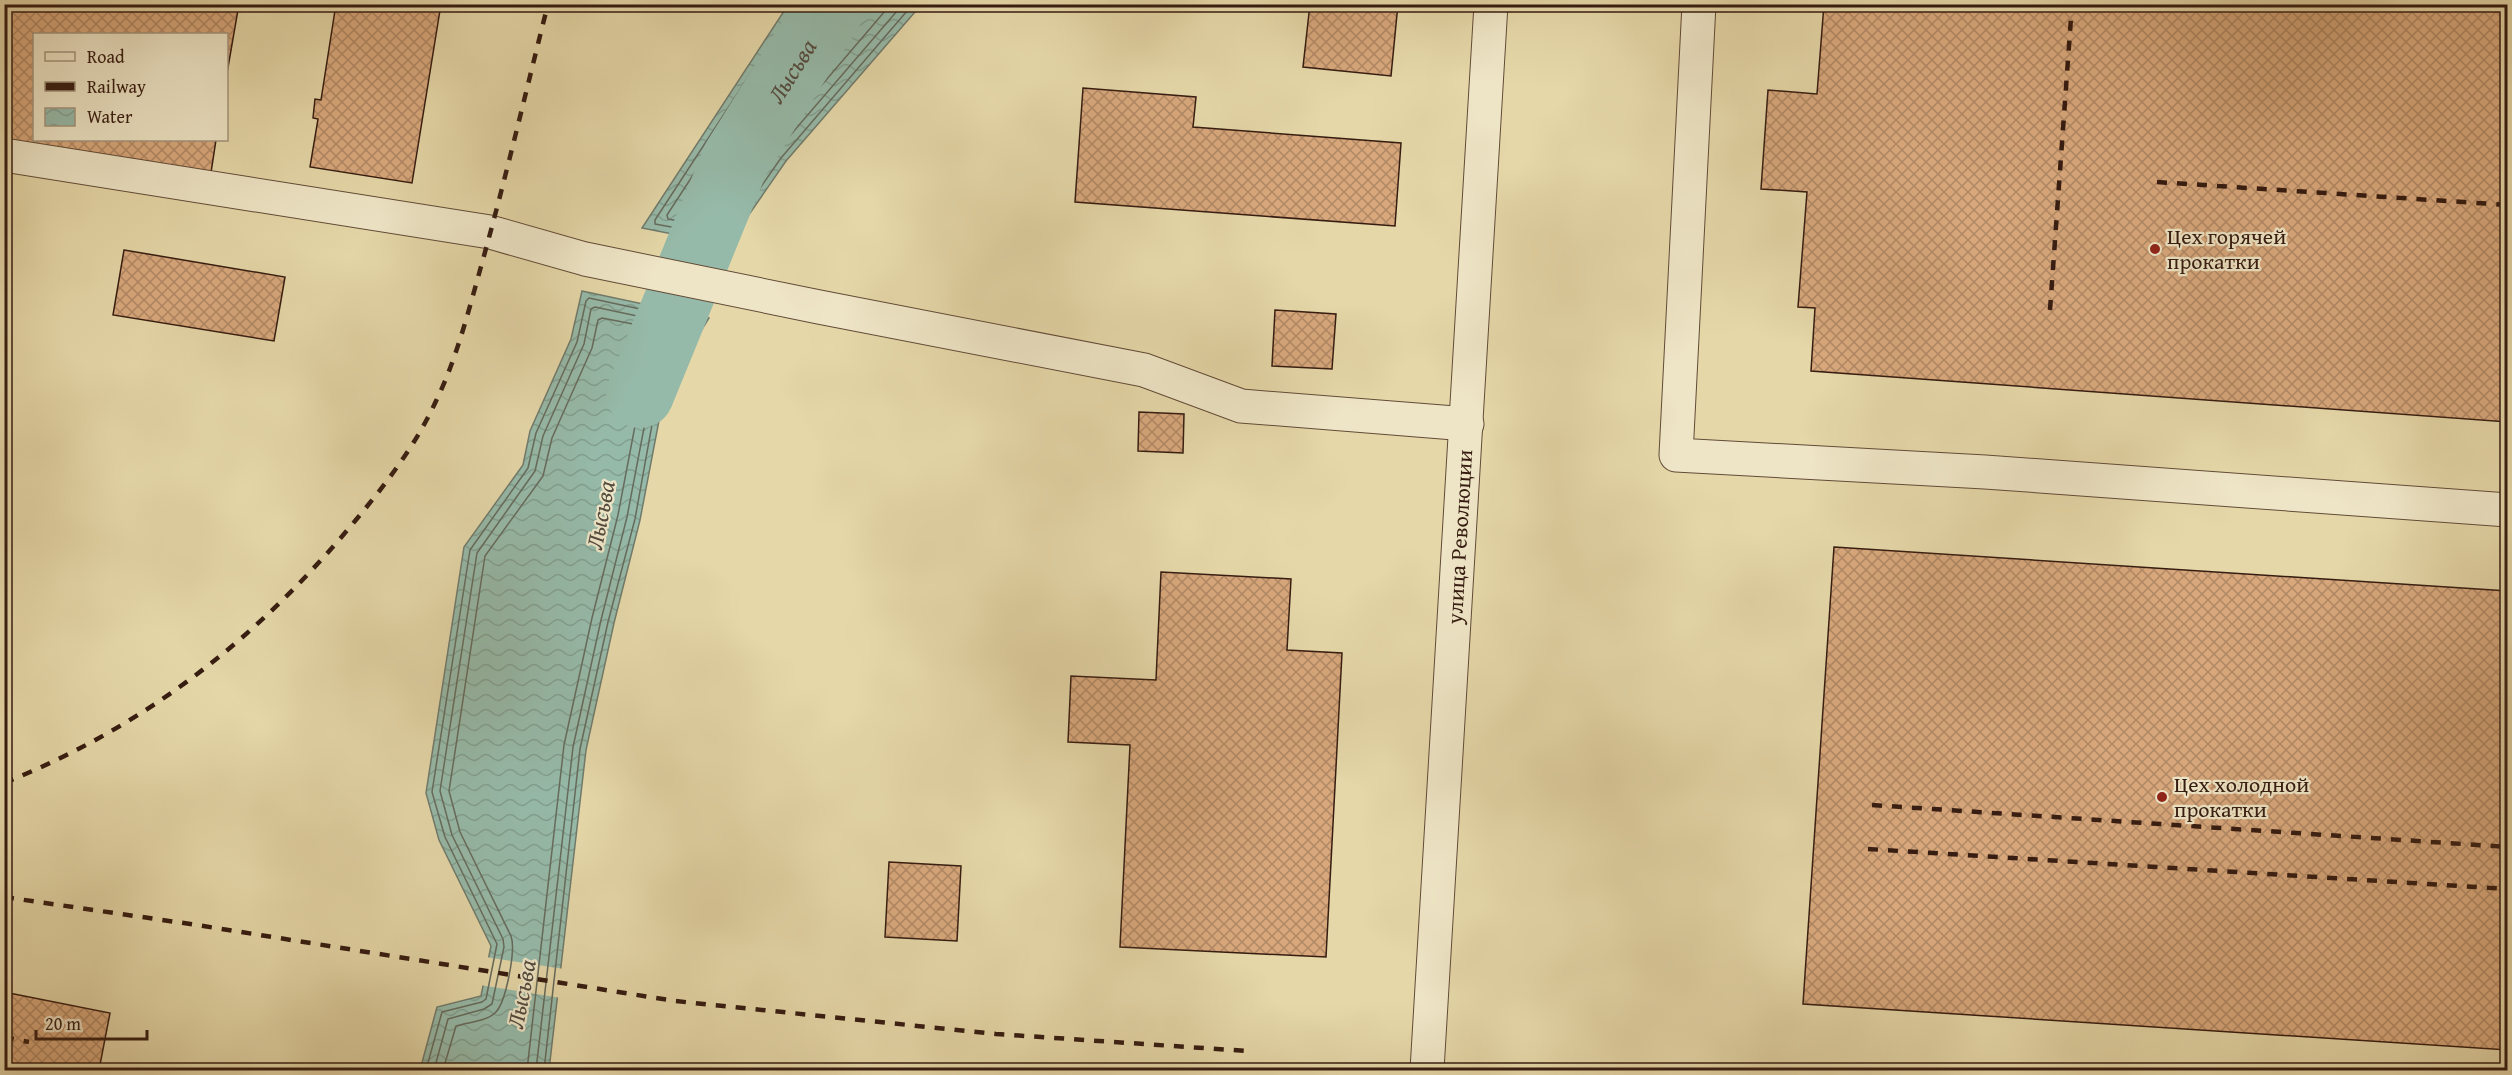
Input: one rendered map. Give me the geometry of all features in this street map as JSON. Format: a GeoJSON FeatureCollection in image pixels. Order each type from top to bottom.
{"type":"FeatureCollection","features":[{"type":"Feature","properties":{"kind":"street","name":"улица Революции"},"geometry":{"type":"LineString","coordinates":[[1427,1071],[1491,4]]}},
{"type":"Feature","properties":{"kind":"street"},"geometry":{"type":"LineString","coordinates":[[1699,4],[1676,455],[1985,472],[2508,510]]}},
{"type":"Feature","properties":{"kind":"street"},"geometry":{"type":"LineString","coordinates":[[4,155],[490,232],[585,259],[819,308],[1144,370],[1241,406],[1467,424]]}},
{"type":"Feature","properties":{"kind":"water"},"geometry":{"type":"Polygon","coordinates":[[[788,5],[921,5],[786,161],[728,245],[642,228],[788,5]]]}},
{"type":"Feature","properties":{"kind":"water"},"geometry":{"type":"Polygon","coordinates":[[[582,291],[709,318],[676,371],[661,410],[640,520],[586,750],[549,1070],[420,1070],[437,1007],[481,996],[491,946],[439,840],[426,793],[464,547],[523,465],[530,431],[571,339],[582,291]]]}},
{"type":"Feature","properties":{"kind":"pier"},"geometry":{"type":"Polygon","coordinates":[[[486,957],[564,969],[561,998],[480,985],[486,957]]]}},
{"type":"Feature","properties":{"kind":"building"},"geometry":{"type":"Polygon","coordinates":[[[4,4],[239,4],[228,67],[228,33],[33,33],[33,141],[216,141],[210,179],[4,144],[4,4]]]}},
{"type":"Feature","properties":{"kind":"building"},"geometry":{"type":"Polygon","coordinates":[[[336,4],[441,4],[412,183],[310,167],[318,119],[313,118],[315,99],[321,100],[336,4]]]}},
{"type":"Feature","properties":{"kind":"building"},"geometry":{"type":"Polygon","coordinates":[[[1310,4],[1398,4],[1391,76],[1303,67],[1310,4]]]}},
{"type":"Feature","properties":{"kind":"building","name":"Цех горячей прокатки"},"geometry":{"type":"Polygon","coordinates":[[[1824,4],[2508,4],[2508,422],[1811,371],[1815,308],[1798,307],[1807,192],[1761,189],[1768,90],[1817,94],[1824,4]]]}},
{"type":"Feature","properties":{"kind":"building"},"geometry":{"type":"Polygon","coordinates":[[[1083,88],[1196,97],[1193,127],[1401,143],[1395,226],[1075,202],[1083,88]]]}},
{"type":"Feature","properties":{"kind":"building"},"geometry":{"type":"Polygon","coordinates":[[[124,250],[285,277],[274,341],[113,315],[124,250]]]}},
{"type":"Feature","properties":{"kind":"building"},"geometry":{"type":"Polygon","coordinates":[[[1275,310],[1336,314],[1332,369],[1272,366],[1275,310]]]}},
{"type":"Feature","properties":{"kind":"building"},"geometry":{"type":"Polygon","coordinates":[[[1139,412],[1184,414],[1183,453],[1138,451],[1139,412]]]}},
{"type":"Feature","properties":{"kind":"building","name":"Цех холодной прокатки"},"geometry":{"type":"Polygon","coordinates":[[[1834,547],[2508,591],[2508,1050],[1803,1004],[1834,547]]]}},
{"type":"Feature","properties":{"kind":"building"},"geometry":{"type":"Polygon","coordinates":[[[1161,572],[1291,579],[1287,650],[1342,653],[1326,957],[1120,947],[1130,745],[1068,742],[1071,676],[1156,680],[1161,572]]]}},
{"type":"Feature","properties":{"kind":"building"},"geometry":{"type":"Polygon","coordinates":[[[889,862],[961,866],[957,941],[885,937],[889,862]]]}},
{"type":"Feature","properties":{"kind":"building"},"geometry":{"type":"Polygon","coordinates":[[[4,992],[110,1013],[99,1070],[4,1070],[4,992]]]}},
{"type":"Feature","properties":{"kind":"waterway","name":"Лысьва"},"geometry":{"type":"LineString","coordinates":[[640,394],[736,159],[833,4]]}},
{"type":"Feature","properties":{"kind":"railway"},"geometry":{"type":"LineString","coordinates":[[4,783],[105,735],[196,675],[279,604],[318,564],[389,479],[428,417],[450,368],[462,333],[548,4]]}},
{"type":"Feature","properties":{"kind":"railway"},"geometry":{"type":"LineString","coordinates":[[2050,310],[2072,4]]}},
{"type":"Feature","properties":{"kind":"railway"},"geometry":{"type":"LineString","coordinates":[[2157,182],[2508,205]]}},
{"type":"Feature","properties":{"kind":"railway"},"geometry":{"type":"LineString","coordinates":[[1872,805],[2508,847]]}},
{"type":"Feature","properties":{"kind":"railway"},"geometry":{"type":"LineString","coordinates":[[1868,849],[2508,889]]}},
{"type":"Feature","properties":{"kind":"railway"},"geometry":{"type":"LineString","coordinates":[[4,897],[197,925],[675,1001],[996,1034],[1247,1051]]}},
{"type":"Feature","properties":{"kind":"railway"},"geometry":{"type":"LineString","coordinates":[[4,1037],[29,1042]]}},
{"type":"Feature","properties":{"kind":"place","name":"Цех горячей прокатки"},"geometry":{"type":"Point","coordinates":[2155,249]}},
{"type":"Feature","properties":{"kind":"place","name":"Цех холодной прокатки"},"geometry":{"type":"Point","coordinates":[2162,797]}}]}
